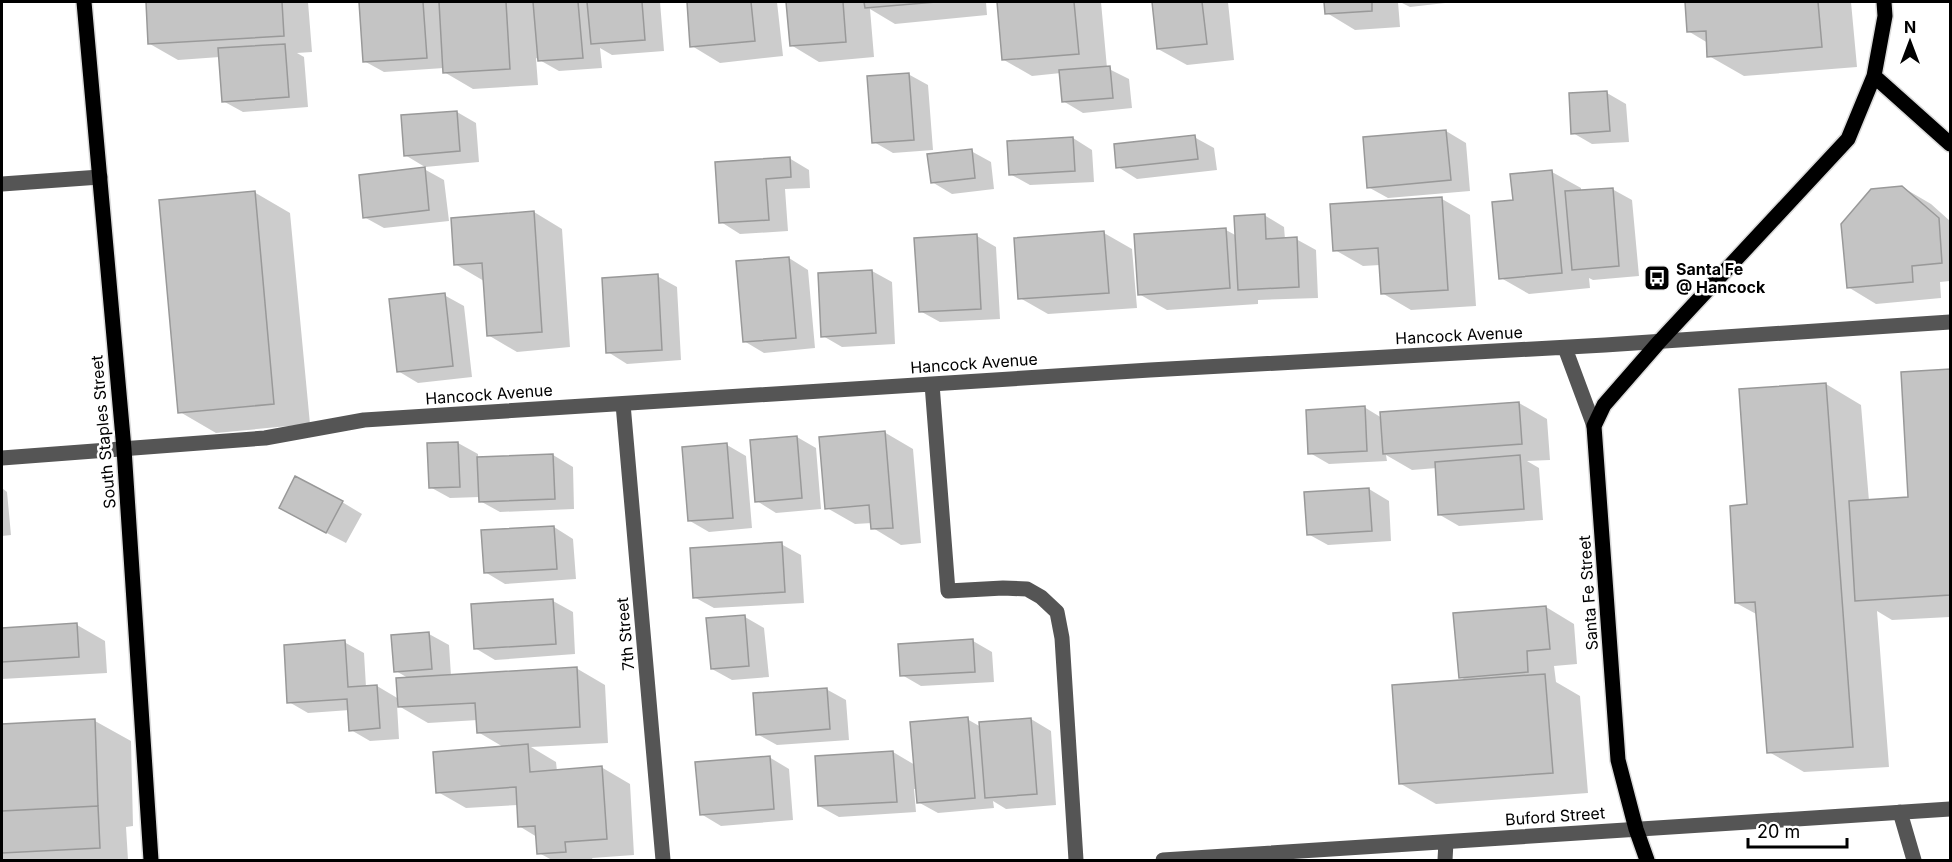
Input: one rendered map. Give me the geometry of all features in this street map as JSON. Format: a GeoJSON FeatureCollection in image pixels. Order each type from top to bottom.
{"type":"FeatureCollection","features":[{"type":"Feature","properties":{"kind":"main road","name":"South Staples Street"},"geometry":{"type":"LineString","coordinates":[[84,2],[124,449],[151,861]]}},
{"type":"Feature","properties":{"kind":"main road"},"geometry":{"type":"LineString","coordinates":[[1594,426],[1604,405],[1659,342],[1848,139],[1874,76],[1885,16],[1884,2]]}},
{"type":"Feature","properties":{"kind":"main road"},"geometry":{"type":"LineString","coordinates":[[1874,76],[1950,144]]}},
{"type":"Feature","properties":{"kind":"main road","name":"Santa Fe Street"},"geometry":{"type":"LineString","coordinates":[[1594,426],[1618,760],[1647,861]]}},
{"type":"Feature","properties":{"kind":"street"},"geometry":{"type":"LineString","coordinates":[[2,184],[100,177]]}},
{"type":"Feature","properties":{"kind":"street","name":"Hancock Avenue"},"geometry":{"type":"LineString","coordinates":[[2,458],[265,438],[364,420],[1150,370],[1565,348],[1950,322]]}},
{"type":"Feature","properties":{"kind":"street"},"geometry":{"type":"LineString","coordinates":[[1565,348],[1594,426]]}},
{"type":"Feature","properties":{"kind":"street"},"geometry":{"type":"LineString","coordinates":[[933,384],[948,591],[1027,589],[1041,597],[1057,612],[1062,638],[1076,861]]}},
{"type":"Feature","properties":{"kind":"street","name":"7th Street"},"geometry":{"type":"LineString","coordinates":[[623,404],[663,861]]}},
{"type":"Feature","properties":{"kind":"street","name":"Buford Street"},"geometry":{"type":"LineString","coordinates":[[1163,861],[1314,856],[1446,842],[1950,809]]}},
{"type":"Feature","properties":{"kind":"street"},"geometry":{"type":"LineString","coordinates":[[1900,812],[1914,861]]}},
{"type":"Feature","properties":{"kind":"street"},"geometry":{"type":"LineString","coordinates":[[1445,861],[1446,842]]}},
{"type":"Feature","properties":{"kind":"building"},"geometry":{"type":"Polygon","coordinates":[[[146,2],[282,2],[284,36],[148,44],[146,2]]]}},
{"type":"Feature","properties":{"kind":"building"},"geometry":{"type":"Polygon","coordinates":[[[359,2],[423,2],[427,58],[363,62],[359,2]]]}},
{"type":"Feature","properties":{"kind":"building"},"geometry":{"type":"Polygon","coordinates":[[[439,2],[506,2],[510,69],[443,73],[439,2]]]}},
{"type":"Feature","properties":{"kind":"building"},"geometry":{"type":"Polygon","coordinates":[[[533,2],[578,2],[583,58],[538,61],[533,2]]]}},
{"type":"Feature","properties":{"kind":"building"},"geometry":{"type":"Polygon","coordinates":[[[587,2],[642,2],[645,40],[591,44],[587,2]]]}},
{"type":"Feature","properties":{"kind":"building"},"geometry":{"type":"Polygon","coordinates":[[[687,2],[751,2],[755,41],[690,47],[687,2]]]}},
{"type":"Feature","properties":{"kind":"building"},"geometry":{"type":"Polygon","coordinates":[[[786,2],[843,2],[846,42],[790,46],[786,2]]]}},
{"type":"Feature","properties":{"kind":"building"},"geometry":{"type":"Polygon","coordinates":[[[864,2],[936,2],[865,8],[864,2]]]}},
{"type":"Feature","properties":{"kind":"building"},"geometry":{"type":"Polygon","coordinates":[[[997,2],[1074,2],[1079,54],[1002,60],[997,2]]]}},
{"type":"Feature","properties":{"kind":"building"},"geometry":{"type":"Polygon","coordinates":[[[1152,2],[1202,2],[1207,44],[1157,49],[1152,2]]]}},
{"type":"Feature","properties":{"kind":"building"},"geometry":{"type":"Polygon","coordinates":[[[1324,2],[1372,2],[1372,11],[1325,14],[1324,2]]]}},
{"type":"Feature","properties":{"kind":"building"},"geometry":{"type":"Polygon","coordinates":[[[1685,2],[1818,2],[1822,47],[1707,57],[1706,31],[1687,32],[1685,2]]]}},
{"type":"Feature","properties":{"kind":"building"},"geometry":{"type":"Polygon","coordinates":[[[285,44],[289,97],[222,102],[218,48],[285,44]]]}},
{"type":"Feature","properties":{"kind":"building"},"geometry":{"type":"Polygon","coordinates":[[[1110,66],[1113,98],[1062,102],[1059,70],[1110,66]]]}},
{"type":"Feature","properties":{"kind":"building"},"geometry":{"type":"Polygon","coordinates":[[[909,73],[914,140],[872,143],[867,76],[909,73]]]}},
{"type":"Feature","properties":{"kind":"building"},"geometry":{"type":"Polygon","coordinates":[[[1607,91],[1610,131],[1571,134],[1569,93],[1607,91]]]}},
{"type":"Feature","properties":{"kind":"building"},"geometry":{"type":"Polygon","coordinates":[[[457,111],[460,151],[404,156],[401,115],[457,111]]]}},
{"type":"Feature","properties":{"kind":"building"},"geometry":{"type":"Polygon","coordinates":[[[1446,130],[1451,180],[1367,188],[1363,137],[1446,130]]]}},
{"type":"Feature","properties":{"kind":"building"},"geometry":{"type":"Polygon","coordinates":[[[1195,135],[1198,159],[1116,168],[1114,144],[1195,135]]]}},
{"type":"Feature","properties":{"kind":"building"},"geometry":{"type":"Polygon","coordinates":[[[1073,137],[1075,171],[1009,175],[1007,141],[1073,137]]]}},
{"type":"Feature","properties":{"kind":"building"},"geometry":{"type":"Polygon","coordinates":[[[972,149],[975,178],[931,183],[927,154],[972,149]]]}},
{"type":"Feature","properties":{"kind":"building"},"geometry":{"type":"Polygon","coordinates":[[[790,157],[791,177],[766,179],[769,220],[719,223],[715,162],[790,157]]]}},
{"type":"Feature","properties":{"kind":"building"},"geometry":{"type":"Polygon","coordinates":[[[425,167],[429,210],[363,218],[359,175],[425,167]]]}},
{"type":"Feature","properties":{"kind":"building"},"geometry":{"type":"Polygon","coordinates":[[[1552,170],[1562,273],[1499,279],[1492,202],[1513,200],[1510,174],[1552,170]]]}},
{"type":"Feature","properties":{"kind":"building"},"geometry":{"type":"Polygon","coordinates":[[[1902,186],[1939,218],[1942,263],[1912,266],[1913,282],[1847,288],[1841,224],[1871,189],[1902,186]]]}},
{"type":"Feature","properties":{"kind":"building"},"geometry":{"type":"Polygon","coordinates":[[[1613,188],[1619,266],[1572,270],[1565,191],[1613,188]]]}},
{"type":"Feature","properties":{"kind":"building"},"geometry":{"type":"Polygon","coordinates":[[[255,191],[274,404],[178,413],[159,200],[255,191]]]}},
{"type":"Feature","properties":{"kind":"building"},"geometry":{"type":"Polygon","coordinates":[[[1442,197],[1448,290],[1381,294],[1378,248],[1333,251],[1330,204],[1442,197]]]}},
{"type":"Feature","properties":{"kind":"building"},"geometry":{"type":"Polygon","coordinates":[[[534,211],[542,332],[487,336],[482,263],[454,265],[451,218],[534,211]]]}},
{"type":"Feature","properties":{"kind":"building"},"geometry":{"type":"Polygon","coordinates":[[[1265,214],[1266,239],[1297,237],[1299,287],[1238,290],[1234,216],[1265,214]]]}},
{"type":"Feature","properties":{"kind":"building"},"geometry":{"type":"Polygon","coordinates":[[[1226,228],[1230,288],[1138,295],[1134,234],[1226,228]]]}},
{"type":"Feature","properties":{"kind":"building"},"geometry":{"type":"Polygon","coordinates":[[[1104,231],[1109,293],[1018,299],[1014,238],[1104,231]]]}},
{"type":"Feature","properties":{"kind":"building"},"geometry":{"type":"Polygon","coordinates":[[[977,234],[981,309],[919,312],[914,238],[977,234]]]}},
{"type":"Feature","properties":{"kind":"building"},"geometry":{"type":"Polygon","coordinates":[[[789,257],[796,338],[743,342],[736,261],[789,257]]]}},
{"type":"Feature","properties":{"kind":"building"},"geometry":{"type":"Polygon","coordinates":[[[872,270],[876,333],[821,337],[818,273],[872,270]]]}},
{"type":"Feature","properties":{"kind":"building"},"geometry":{"type":"Polygon","coordinates":[[[658,274],[662,350],[606,353],[602,278],[658,274]]]}},
{"type":"Feature","properties":{"kind":"building"},"geometry":{"type":"Polygon","coordinates":[[[445,293],[453,366],[397,372],[389,299],[445,293]]]}},
{"type":"Feature","properties":{"kind":"building"},"geometry":{"type":"Polygon","coordinates":[[[1950,369],[1950,595],[1855,601],[1849,501],[1908,497],[1901,372],[1950,369]]]}},
{"type":"Feature","properties":{"kind":"building"},"geometry":{"type":"Polygon","coordinates":[[[1826,383],[1853,747],[1767,753],[1755,602],[1735,603],[1730,506],[1747,504],[1739,389],[1826,383]]]}},
{"type":"Feature","properties":{"kind":"building"},"geometry":{"type":"Polygon","coordinates":[[[1519,402],[1522,444],[1383,454],[1380,412],[1519,402]]]}},
{"type":"Feature","properties":{"kind":"building"},"geometry":{"type":"Polygon","coordinates":[[[1365,406],[1367,451],[1308,454],[1306,410],[1365,406]]]}},
{"type":"Feature","properties":{"kind":"building"},"geometry":{"type":"Polygon","coordinates":[[[885,431],[893,528],[871,529],[869,505],[825,509],[819,437],[885,431]]]}},
{"type":"Feature","properties":{"kind":"building"},"geometry":{"type":"Polygon","coordinates":[[[797,436],[802,498],[755,502],[750,440],[797,436]]]}},
{"type":"Feature","properties":{"kind":"building"},"geometry":{"type":"Polygon","coordinates":[[[458,442],[460,487],[429,488],[427,443],[458,442]]]}},
{"type":"Feature","properties":{"kind":"building"},"geometry":{"type":"Polygon","coordinates":[[[727,443],[733,518],[688,521],[682,447],[727,443]]]}},
{"type":"Feature","properties":{"kind":"building"},"geometry":{"type":"Polygon","coordinates":[[[553,454],[555,499],[479,502],[477,457],[553,454]]]}},
{"type":"Feature","properties":{"kind":"building"},"geometry":{"type":"Polygon","coordinates":[[[1520,455],[1524,509],[1438,515],[1435,462],[1520,455]]]}},
{"type":"Feature","properties":{"kind":"building"},"geometry":{"type":"Polygon","coordinates":[[[295,476],[343,501],[326,533],[279,508],[295,476]]]}},
{"type":"Feature","properties":{"kind":"building"},"geometry":{"type":"Polygon","coordinates":[[[1369,488],[1372,531],[1307,535],[1304,492],[1369,488]]]}},
{"type":"Feature","properties":{"kind":"building"},"geometry":{"type":"Polygon","coordinates":[[[554,526],[557,569],[484,573],[481,530],[554,526]]]}},
{"type":"Feature","properties":{"kind":"building"},"geometry":{"type":"Polygon","coordinates":[[[782,542],[785,592],[693,598],[690,548],[782,542]]]}},
{"type":"Feature","properties":{"kind":"building"},"geometry":{"type":"Polygon","coordinates":[[[553,599],[556,644],[474,649],[471,604],[553,599]]]}},
{"type":"Feature","properties":{"kind":"building"},"geometry":{"type":"Polygon","coordinates":[[[1546,606],[1550,649],[1527,651],[1528,672],[1459,678],[1453,613],[1546,606]]]}},
{"type":"Feature","properties":{"kind":"building"},"geometry":{"type":"Polygon","coordinates":[[[745,615],[749,666],[711,669],[706,618],[745,615]]]}},
{"type":"Feature","properties":{"kind":"building"},"geometry":{"type":"Polygon","coordinates":[[[77,623],[79,657],[2,662],[2,628],[77,623]]]}},
{"type":"Feature","properties":{"kind":"building"},"geometry":{"type":"Polygon","coordinates":[[[429,632],[432,669],[394,672],[391,635],[429,632]]]}},
{"type":"Feature","properties":{"kind":"building"},"geometry":{"type":"Polygon","coordinates":[[[973,639],[975,672],[900,676],[898,644],[973,639]]]}},
{"type":"Feature","properties":{"kind":"building"},"geometry":{"type":"Polygon","coordinates":[[[345,640],[348,687],[377,685],[380,728],[349,731],[347,699],[287,703],[284,645],[345,640]]]}},
{"type":"Feature","properties":{"kind":"building"},"geometry":{"type":"Polygon","coordinates":[[[577,667],[580,727],[477,733],[475,703],[398,707],[396,678],[577,667]]]}},
{"type":"Feature","properties":{"kind":"building"},"geometry":{"type":"Polygon","coordinates":[[[1545,674],[1553,773],[1399,784],[1392,685],[1545,674]]]}},
{"type":"Feature","properties":{"kind":"building"},"geometry":{"type":"Polygon","coordinates":[[[827,688],[830,729],[756,735],[753,693],[827,688]]]}},
{"type":"Feature","properties":{"kind":"building"},"geometry":{"type":"Polygon","coordinates":[[[968,717],[975,798],[917,803],[910,722],[968,717]]]}},
{"type":"Feature","properties":{"kind":"building"},"geometry":{"type":"Polygon","coordinates":[[[1031,718],[1037,794],[985,798],[979,722],[1031,718]]]}},
{"type":"Feature","properties":{"kind":"building"},"geometry":{"type":"Polygon","coordinates":[[[95,719],[98,806],[2,811],[2,724],[95,719]]]}},
{"type":"Feature","properties":{"kind":"building"},"geometry":{"type":"Polygon","coordinates":[[[528,744],[530,772],[602,766],[607,839],[565,842],[566,852],[537,854],[535,826],[518,827],[516,787],[436,793],[433,752],[528,744]]]}},
{"type":"Feature","properties":{"kind":"building"},"geometry":{"type":"Polygon","coordinates":[[[893,751],[897,802],[818,806],[815,756],[893,751]]]}},
{"type":"Feature","properties":{"kind":"building"},"geometry":{"type":"Polygon","coordinates":[[[770,756],[774,809],[700,815],[695,762],[770,756]]]}},
{"type":"Feature","properties":{"kind":"building"},"geometry":{"type":"Polygon","coordinates":[[[98,806],[100,848],[2,853],[2,811],[98,806]]]}},
{"type":"Feature","properties":{"kind":"place","name":"Santa Fe @ Hancock"},"geometry":{"type":"Point","coordinates":[1657,278]}}]}
